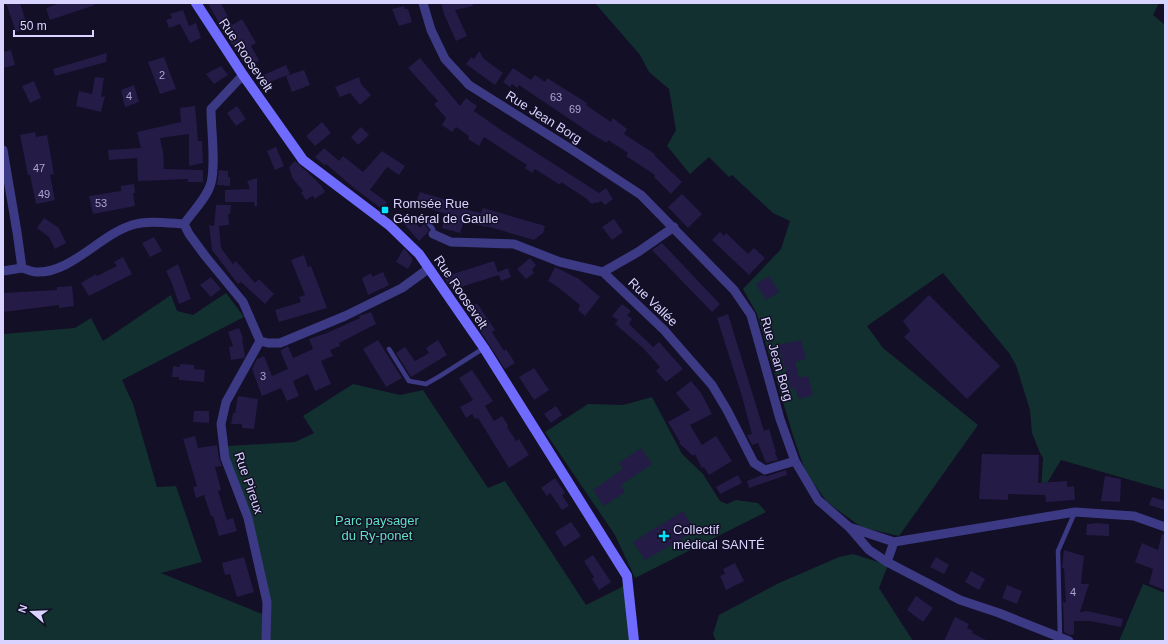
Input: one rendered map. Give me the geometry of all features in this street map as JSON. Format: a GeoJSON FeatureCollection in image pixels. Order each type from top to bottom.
{"type":"FeatureCollection","features":[{"type":"Feature","properties":{"kind":"main road","name":"Rue Roosevelt"},"geometry":{"type":"LineString","coordinates":[[196,3],[242,75],[303,160],[390,225],[419,254],[484,348],[627,576],[634,641]]}},
{"type":"Feature","properties":{"kind":"street","name":"Rue Jean Borg"},"geometry":{"type":"LineString","coordinates":[[423,3],[431,30],[445,59],[469,85],[574,150],[641,195],[734,290],[751,315],[780,419],[795,461],[818,500],[849,527],[894,542],[1075,512],[1134,516],[1165,527]]}},
{"type":"Feature","properties":{"kind":"street"},"geometry":{"type":"LineString","coordinates":[[184,224],[204,198],[211,184],[213,168],[211,109],[242,75]]}},
{"type":"Feature","properties":{"kind":"street"},"geometry":{"type":"LineString","coordinates":[[3,150],[22,268]]}},
{"type":"Feature","properties":{"kind":"street"},"geometry":{"type":"LineString","coordinates":[[3,271],[22,268],[35,273],[60,268],[120,230],[133,224],[184,224]]}},
{"type":"Feature","properties":{"kind":"street"},"geometry":{"type":"LineString","coordinates":[[184,224],[189,234],[206,257],[243,302],[260,341],[268,343],[280,343],[346,316],[402,288],[428,269]]}},
{"type":"Feature","properties":{"kind":"street"},"geometry":{"type":"LineString","coordinates":[[434,234],[451,242],[514,244],[560,262],[603,272],[638,252],[674,227]]}},
{"type":"Feature","properties":{"kind":"street","name":"Rue Vallée"},"geometry":{"type":"LineString","coordinates":[[603,272],[664,330],[712,385],[727,410],[754,463],[764,470],[795,461]]}},
{"type":"Feature","properties":{"kind":"street","name":"Rue Pireux"},"geometry":{"type":"LineString","coordinates":[[260,341],[226,402],[221,424],[225,458],[248,518],[267,602],[266,641]]}},
{"type":"Feature","properties":{"kind":"street"},"geometry":{"type":"LineString","coordinates":[[849,527],[869,550],[887,562],[960,600],[999,613],[1069,641]]}},
{"type":"Feature","properties":{"kind":"street"},"geometry":{"type":"LineString","coordinates":[[887,562],[894,542]]}},
{"type":"Feature","properties":{"kind":"lane"},"geometry":{"type":"LineString","coordinates":[[425,219],[433,229],[434,234]]}},
{"type":"Feature","properties":{"kind":"lane"},"geometry":{"type":"LineString","coordinates":[[389,349],[408,381],[426,384],[484,348]]}},
{"type":"Feature","properties":{"kind":"lane"},"geometry":{"type":"LineString","coordinates":[[1060,638],[1058,551],[1075,512]]}},
{"type":"Feature","properties":{"kind":"green space"},"geometry":{"type":"Polygon","coordinates":[[[595,3],[1159,3],[1153,15],[1165,25],[1165,490],[1061,460],[1041,493],[1043,458],[1032,433],[1030,410],[1016,365],[1009,353],[943,273],[867,326],[883,348],[978,425],[899,536],[861,527],[827,502],[806,473],[794,439],[757,314],[743,289],[781,249],[790,221],[773,213],[732,175],[729,177],[709,157],[690,174],[667,146],[676,130],[669,89],[649,72],[640,55],[595,3]]]}},
{"type":"Feature","properties":{"kind":"green space","name":"Parc paysager du Ry-ponet"},"geometry":{"type":"Polygon","coordinates":[[[226,293],[244,317],[122,380],[133,404],[157,487],[176,486],[202,562],[161,573],[262,614],[267,602],[248,518],[225,458],[228,446],[295,442],[314,433],[303,416],[353,384],[400,395],[423,390],[488,488],[505,481],[586,605],[622,587],[627,576],[634,641],[3,641],[3,334],[75,328],[91,318],[103,341],[171,295],[177,311],[193,315],[226,293]]]}},
{"type":"Feature","properties":{"kind":"green space"},"geometry":{"type":"Polygon","coordinates":[[[652,397],[682,454],[703,474],[720,501],[727,504],[736,500],[758,503],[766,512],[635,578],[615,535],[545,432],[588,404],[623,405],[652,397]]]}},
{"type":"Feature","properties":{"kind":"green space"},"geometry":{"type":"Polygon","coordinates":[[[853,554],[888,565],[879,588],[913,641],[716,641],[713,634],[719,615],[779,583],[839,557],[853,554]]]}},
{"type":"Feature","properties":{"kind":"green space"},"geometry":{"type":"Polygon","coordinates":[[[1143,584],[1165,593],[1165,641],[1119,641],[1143,584]]]}},
{"type":"Feature","properties":{"kind":"building"},"geometry":{"type":"Polygon","coordinates":[[[6,3],[20,3],[28,28],[16,32],[6,3]]]}},
{"type":"Feature","properties":{"kind":"building"},"geometry":{"type":"Polygon","coordinates":[[[60,3],[94,3],[95,5],[50,20],[46,8],[60,3]]]}},
{"type":"Feature","properties":{"kind":"building"},"geometry":{"type":"Polygon","coordinates":[[[208,3],[221,3],[232,25],[242,19],[256,43],[251,46],[259,60],[251,67],[247,67],[218,24],[219,23],[208,3]]]}},
{"type":"Feature","properties":{"kind":"building"},"geometry":{"type":"Polygon","coordinates":[[[441,3],[472,3],[473,6],[455,10],[467,36],[456,41],[444,14],[441,3]]]}},
{"type":"Feature","properties":{"kind":"building"},"geometry":{"type":"Polygon","coordinates":[[[404,6],[405,9],[408,9],[412,22],[399,26],[392,9],[404,6]]]}},
{"type":"Feature","properties":{"kind":"building"},"geometry":{"type":"Polygon","coordinates":[[[183,10],[189,26],[196,23],[201,38],[190,43],[180,24],[169,28],[166,20],[172,18],[170,14],[183,10]]]}},
{"type":"Feature","properties":{"kind":"building"},"geometry":{"type":"Polygon","coordinates":[[[11,50],[15,65],[3,68],[3,52],[11,50]]]}},
{"type":"Feature","properties":{"kind":"building"},"geometry":{"type":"Polygon","coordinates":[[[479,51],[484,59],[503,73],[495,85],[466,64],[471,57],[474,59],[479,51]]]}},
{"type":"Feature","properties":{"kind":"building"},"geometry":{"type":"Polygon","coordinates":[[[107,53],[106,62],[55,76],[53,69],[107,53]]]}},
{"type":"Feature","properties":{"kind":"building"},"geometry":{"type":"Polygon","coordinates":[[[164,57],[176,89],[160,94],[148,62],[164,57]]]}},
{"type":"Feature","properties":{"kind":"building"},"geometry":{"type":"Polygon","coordinates":[[[420,58],[460,106],[466,98],[477,106],[474,111],[501,130],[599,193],[606,188],[613,199],[605,205],[601,201],[593,204],[590,203],[587,199],[561,182],[560,185],[535,169],[532,173],[525,168],[527,165],[484,137],[479,146],[468,139],[469,136],[456,127],[452,132],[442,125],[446,118],[434,104],[438,101],[408,68],[420,58]]]}},
{"type":"Feature","properties":{"kind":"building"},"geometry":{"type":"Polygon","coordinates":[[[286,65],[290,74],[263,85],[259,77],[286,65]]]}},
{"type":"Feature","properties":{"kind":"building"},"geometry":{"type":"Polygon","coordinates":[[[221,66],[228,75],[214,84],[206,74],[221,66]]]}},
{"type":"Feature","properties":{"kind":"building"},"geometry":{"type":"Polygon","coordinates":[[[513,68],[531,80],[535,75],[545,82],[547,78],[587,103],[586,105],[611,122],[613,118],[627,129],[624,134],[655,154],[654,155],[682,182],[671,194],[654,177],[655,175],[626,156],[628,153],[608,140],[607,143],[593,135],[519,85],[517,88],[512,84],[510,87],[503,82],[513,68]]]}},
{"type":"Feature","properties":{"kind":"building"},"geometry":{"type":"Polygon","coordinates":[[[304,70],[310,85],[292,92],[286,76],[304,70]]]}},
{"type":"Feature","properties":{"kind":"building"},"geometry":{"type":"Polygon","coordinates":[[[95,77],[104,78],[101,97],[105,96],[101,112],[76,106],[79,91],[92,94],[95,77]]]}},
{"type":"Feature","properties":{"kind":"building"},"geometry":{"type":"Polygon","coordinates":[[[359,77],[361,84],[371,95],[360,105],[350,93],[340,97],[335,87],[359,77]]]}},
{"type":"Feature","properties":{"kind":"building"},"geometry":{"type":"Polygon","coordinates":[[[34,81],[41,98],[30,103],[22,86],[34,81]]]}},
{"type":"Feature","properties":{"kind":"building"},"geometry":{"type":"Polygon","coordinates":[[[134,85],[139,102],[125,107],[121,90],[134,85]]]}},
{"type":"Feature","properties":{"kind":"building"},"geometry":{"type":"Polygon","coordinates":[[[195,106],[198,141],[202,141],[203,163],[189,166],[189,134],[160,138],[164,169],[203,170],[203,182],[188,182],[188,179],[138,181],[137,158],[109,160],[108,150],[141,148],[137,132],[181,122],[180,108],[195,106]]]}},
{"type":"Feature","properties":{"kind":"building"},"geometry":{"type":"Polygon","coordinates":[[[237,106],[246,119],[236,126],[227,113],[237,106]]]}},
{"type":"Feature","properties":{"kind":"building"},"geometry":{"type":"Polygon","coordinates":[[[322,122],[331,133],[315,146],[306,136],[322,122]]]}},
{"type":"Feature","properties":{"kind":"building"},"geometry":{"type":"Polygon","coordinates":[[[361,127],[369,135],[358,145],[351,137],[361,127]]]}},
{"type":"Feature","properties":{"kind":"building"},"geometry":{"type":"Polygon","coordinates":[[[35,132],[36,137],[47,135],[54,174],[50,175],[55,200],[36,204],[30,175],[28,175],[20,135],[35,132]]]}},
{"type":"Feature","properties":{"kind":"building"},"geometry":{"type":"Polygon","coordinates":[[[276,147],[284,166],[275,170],[267,151],[276,147]]]}},
{"type":"Feature","properties":{"kind":"building"},"geometry":{"type":"Polygon","coordinates":[[[324,148],[339,161],[343,156],[363,172],[382,151],[405,166],[399,175],[387,167],[370,190],[387,202],[382,209],[326,164],[324,165],[315,157],[324,148]]]}},
{"type":"Feature","properties":{"kind":"building"},"geometry":{"type":"Polygon","coordinates":[[[295,161],[321,185],[325,192],[315,199],[313,196],[306,200],[301,193],[303,191],[293,179],[289,167],[295,161]]]}},
{"type":"Feature","properties":{"kind":"building"},"geometry":{"type":"Polygon","coordinates":[[[219,170],[228,171],[230,186],[217,185],[219,170]]]}},
{"type":"Feature","properties":{"kind":"building"},"geometry":{"type":"Polygon","coordinates":[[[257,178],[257,206],[255,207],[254,202],[225,202],[225,190],[250,189],[247,181],[257,178]]]}},
{"type":"Feature","properties":{"kind":"building"},"geometry":{"type":"Polygon","coordinates":[[[134,184],[135,193],[133,193],[135,206],[93,214],[89,196],[121,191],[121,186],[134,184]]]}},
{"type":"Feature","properties":{"kind":"building"},"geometry":{"type":"Polygon","coordinates":[[[420,192],[453,202],[452,206],[481,213],[483,208],[545,226],[543,233],[534,240],[464,221],[460,233],[442,228],[446,214],[422,206],[423,204],[416,202],[420,192]]]}},
{"type":"Feature","properties":{"kind":"building"},"geometry":{"type":"Polygon","coordinates":[[[682,194],[702,214],[688,228],[668,207],[682,194]]]}},
{"type":"Feature","properties":{"kind":"building"},"geometry":{"type":"Polygon","coordinates":[[[216,205],[231,205],[230,214],[228,214],[229,225],[219,226],[221,248],[233,264],[236,261],[255,283],[259,279],[274,294],[265,304],[241,282],[238,284],[212,250],[209,225],[214,226],[216,205]]]}},
{"type":"Feature","properties":{"kind":"building"},"geometry":{"type":"Polygon","coordinates":[[[402,214],[415,224],[416,223],[420,228],[424,224],[429,230],[419,241],[398,217],[402,214]]]}},
{"type":"Feature","properties":{"kind":"building"},"geometry":{"type":"Polygon","coordinates":[[[44,218],[59,228],[66,243],[55,249],[49,237],[37,228],[44,218]]]}},
{"type":"Feature","properties":{"kind":"building"},"geometry":{"type":"Polygon","coordinates":[[[614,219],[623,232],[612,240],[602,227],[614,219]]]}},
{"type":"Feature","properties":{"kind":"building"},"geometry":{"type":"Polygon","coordinates":[[[720,232],[724,236],[726,233],[748,254],[754,248],[765,258],[749,275],[712,240],[720,232]]]}},
{"type":"Feature","properties":{"kind":"building"},"geometry":{"type":"Polygon","coordinates":[[[154,237],[162,251],[150,257],[142,243],[154,237]]]}},
{"type":"Feature","properties":{"kind":"building"},"geometry":{"type":"Polygon","coordinates":[[[662,243],[720,304],[712,312],[652,250],[662,243]]]}},
{"type":"Feature","properties":{"kind":"building"},"geometry":{"type":"Polygon","coordinates":[[[404,248],[412,258],[412,262],[408,269],[396,262],[404,248]]]}},
{"type":"Feature","properties":{"kind":"building"},"geometry":{"type":"Polygon","coordinates":[[[304,255],[308,267],[311,266],[327,308],[279,322],[275,310],[301,302],[299,297],[305,295],[291,260],[304,255]]]}},
{"type":"Feature","properties":{"kind":"building"},"geometry":{"type":"Polygon","coordinates":[[[123,257],[132,274],[89,296],[81,283],[96,274],[97,276],[117,266],[114,262],[123,257]]]}},
{"type":"Feature","properties":{"kind":"building"},"geometry":{"type":"Polygon","coordinates":[[[530,258],[536,265],[532,270],[534,273],[526,279],[517,269],[530,258]]]}},
{"type":"Feature","properties":{"kind":"building"},"geometry":{"type":"Polygon","coordinates":[[[494,261],[499,275],[464,286],[454,292],[444,278],[450,275],[494,261]]]}},
{"type":"Feature","properties":{"kind":"building"},"geometry":{"type":"Polygon","coordinates":[[[178,264],[191,299],[179,304],[166,271],[178,264]]]}},
{"type":"Feature","properties":{"kind":"building"},"geometry":{"type":"Polygon","coordinates":[[[555,267],[579,279],[600,297],[585,316],[578,310],[580,305],[548,281],[555,267]]]}},
{"type":"Feature","properties":{"kind":"building"},"geometry":{"type":"Polygon","coordinates":[[[508,268],[511,277],[501,281],[498,272],[508,268]]]}},
{"type":"Feature","properties":{"kind":"building"},"geometry":{"type":"Polygon","coordinates":[[[383,272],[389,285],[368,295],[362,278],[371,273],[372,277],[383,272]]]}},
{"type":"Feature","properties":{"kind":"building"},"geometry":{"type":"Polygon","coordinates":[[[769,276],[779,292],[766,300],[756,284],[769,276]]]}},
{"type":"Feature","properties":{"kind":"building"},"geometry":{"type":"Polygon","coordinates":[[[211,277],[221,289],[211,297],[200,285],[211,277]]]}},
{"type":"Feature","properties":{"kind":"building"},"geometry":{"type":"Polygon","coordinates":[[[72,286],[74,306],[59,308],[59,305],[3,312],[3,293],[57,290],[57,287],[72,286]]]}},
{"type":"Feature","properties":{"kind":"building"},"geometry":{"type":"Polygon","coordinates":[[[929,295],[1000,366],[967,399],[904,337],[910,331],[903,321],[929,295]]]}},
{"type":"Feature","properties":{"kind":"building"},"geometry":{"type":"Polygon","coordinates":[[[477,303],[495,330],[492,332],[504,351],[506,349],[515,363],[505,369],[468,310],[477,303]]]}},
{"type":"Feature","properties":{"kind":"building"},"geometry":{"type":"Polygon","coordinates":[[[622,304],[631,311],[627,315],[632,319],[629,324],[653,347],[659,342],[683,369],[666,382],[656,371],[660,367],[643,348],[615,324],[618,320],[612,316],[622,304]]]}},
{"type":"Feature","properties":{"kind":"building"},"geometry":{"type":"Polygon","coordinates":[[[371,312],[376,324],[339,343],[340,346],[330,350],[333,356],[321,361],[331,384],[315,391],[308,374],[293,381],[299,396],[287,401],[281,388],[262,396],[252,369],[257,359],[264,356],[272,376],[288,369],[281,350],[288,346],[293,358],[313,349],[309,339],[327,333],[360,318],[359,316],[371,312]]]}},
{"type":"Feature","properties":{"kind":"building"},"geometry":{"type":"Polygon","coordinates":[[[728,314],[764,431],[769,429],[778,460],[766,463],[758,443],[752,445],[747,435],[752,434],[741,393],[717,318],[728,314]]]}},
{"type":"Feature","properties":{"kind":"building"},"geometry":{"type":"Polygon","coordinates":[[[239,328],[243,338],[245,356],[244,358],[231,360],[229,347],[233,346],[228,332],[239,328]]]}},
{"type":"Feature","properties":{"kind":"building"},"geometry":{"type":"Polygon","coordinates":[[[378,340],[402,378],[386,387],[363,349],[378,340]]]}},
{"type":"Feature","properties":{"kind":"building"},"geometry":{"type":"Polygon","coordinates":[[[438,340],[447,355],[411,377],[396,353],[405,347],[415,361],[429,353],[426,348],[438,340]]]}},
{"type":"Feature","properties":{"kind":"building"},"geometry":{"type":"Polygon","coordinates":[[[801,340],[806,359],[795,362],[799,378],[808,376],[813,395],[799,399],[795,388],[791,389],[778,345],[801,340]]]}},
{"type":"Feature","properties":{"kind":"building"},"geometry":{"type":"Polygon","coordinates":[[[180,364],[194,365],[194,369],[205,370],[204,382],[179,380],[179,377],[172,377],[173,366],[180,367],[180,364]]]}},
{"type":"Feature","properties":{"kind":"building"},"geometry":{"type":"Polygon","coordinates":[[[534,368],[549,390],[534,400],[519,377],[534,368]]]}},
{"type":"Feature","properties":{"kind":"building"},"geometry":{"type":"Polygon","coordinates":[[[472,370],[493,401],[485,406],[494,421],[502,416],[516,441],[519,439],[529,455],[509,468],[478,418],[475,419],[472,414],[466,418],[460,407],[473,400],[459,378],[472,370]]]}},
{"type":"Feature","properties":{"kind":"building"},"geometry":{"type":"Polygon","coordinates":[[[691,381],[701,393],[712,414],[690,425],[702,445],[716,436],[732,461],[709,475],[704,467],[702,468],[695,454],[693,456],[679,443],[680,442],[668,422],[690,410],[676,393],[691,381]]]}},
{"type":"Feature","properties":{"kind":"building"},"geometry":{"type":"Polygon","coordinates":[[[238,396],[258,399],[254,429],[242,428],[242,424],[231,424],[233,413],[235,413],[238,396]]]}},
{"type":"Feature","properties":{"kind":"building"},"geometry":{"type":"Polygon","coordinates":[[[556,406],[562,415],[551,423],[544,414],[556,406]]]}},
{"type":"Feature","properties":{"kind":"building"},"geometry":{"type":"Polygon","coordinates":[[[194,411],[209,411],[209,423],[193,422],[194,411]]]}},
{"type":"Feature","properties":{"kind":"building"},"geometry":{"type":"Polygon","coordinates":[[[195,436],[198,448],[217,445],[219,459],[222,466],[215,467],[221,490],[218,491],[227,520],[233,518],[237,531],[219,536],[213,516],[211,516],[204,495],[196,498],[193,487],[197,486],[183,439],[195,436]]]}},
{"type":"Feature","properties":{"kind":"building"},"geometry":{"type":"Polygon","coordinates":[[[641,448],[652,464],[621,485],[625,492],[604,506],[593,490],[623,469],[619,463],[641,448]]]}},
{"type":"Feature","properties":{"kind":"building"},"geometry":{"type":"Polygon","coordinates":[[[982,454],[1039,455],[1038,483],[1067,481],[1067,487],[1074,486],[1075,500],[1046,502],[1045,495],[1008,494],[1008,500],[979,499],[982,454]]]}},
{"type":"Feature","properties":{"kind":"building"},"geometry":{"type":"Polygon","coordinates":[[[786,470],[787,475],[749,488],[747,481],[762,475],[767,476],[786,470]]]}},
{"type":"Feature","properties":{"kind":"building"},"geometry":{"type":"Polygon","coordinates":[[[738,475],[742,483],[720,494],[716,487],[738,475]]]}},
{"type":"Feature","properties":{"kind":"building"},"geometry":{"type":"Polygon","coordinates":[[[1105,476],[1121,479],[1120,502],[1101,501],[1105,476]]]}},
{"type":"Feature","properties":{"kind":"building"},"geometry":{"type":"Polygon","coordinates":[[[555,478],[565,493],[562,495],[569,506],[562,510],[550,493],[547,496],[541,488],[555,478]]]}},
{"type":"Feature","properties":{"kind":"building"},"geometry":{"type":"Polygon","coordinates":[[[1152,497],[1165,501],[1165,510],[1149,505],[1152,497]]]}},
{"type":"Feature","properties":{"kind":"building","name":"Collectif médical SANTÉ"},"geometry":{"type":"Polygon","coordinates":[[[683,511],[695,531],[645,560],[633,542],[683,511]]]}},
{"type":"Feature","properties":{"kind":"building"},"geometry":{"type":"Polygon","coordinates":[[[571,522],[581,536],[564,547],[555,532],[571,522]]]}},
{"type":"Feature","properties":{"kind":"building"},"geometry":{"type":"Polygon","coordinates":[[[1087,524],[1109,524],[1109,536],[1086,535],[1087,524]]]}},
{"type":"Feature","properties":{"kind":"building"},"geometry":{"type":"Polygon","coordinates":[[[1162,534],[1165,535],[1165,590],[1149,584],[1153,569],[1135,562],[1142,543],[1158,550],[1162,534]]]}},
{"type":"Feature","properties":{"kind":"building"},"geometry":{"type":"Polygon","coordinates":[[[1064,550],[1084,556],[1081,584],[1089,584],[1080,612],[1087,611],[1123,619],[1121,627],[1090,621],[1074,621],[1074,634],[1069,635],[1064,632],[1063,601],[1066,603],[1064,568],[1062,568],[1064,550]]]}},
{"type":"Feature","properties":{"kind":"building"},"geometry":{"type":"Polygon","coordinates":[[[593,555],[611,582],[599,590],[592,579],[594,577],[584,561],[593,555]]]}},
{"type":"Feature","properties":{"kind":"building"},"geometry":{"type":"Polygon","coordinates":[[[244,557],[254,592],[237,597],[230,574],[225,575],[222,563],[244,557]]]}},
{"type":"Feature","properties":{"kind":"building"},"geometry":{"type":"Polygon","coordinates":[[[936,557],[949,565],[944,574],[930,567],[936,557]]]}},
{"type":"Feature","properties":{"kind":"building"},"geometry":{"type":"Polygon","coordinates":[[[735,563],[744,581],[726,590],[720,576],[725,574],[723,569],[735,563]]]}},
{"type":"Feature","properties":{"kind":"building"},"geometry":{"type":"Polygon","coordinates":[[[971,571],[985,579],[979,590],[965,582],[971,571]]]}},
{"type":"Feature","properties":{"kind":"building"},"geometry":{"type":"Polygon","coordinates":[[[1007,585],[1022,591],[1017,604],[1002,598],[1007,585]]]}},
{"type":"Feature","properties":{"kind":"building"},"geometry":{"type":"Polygon","coordinates":[[[916,596],[933,608],[923,622],[907,610],[916,596]]]}},
{"type":"Feature","properties":{"kind":"building"},"geometry":{"type":"Polygon","coordinates":[[[955,617],[969,624],[967,628],[973,631],[972,633],[988,641],[944,641],[955,617]]]}},
{"type":"Feature","properties":{"kind":"place","name":"Romsée Rue Général de Gaulle"},"geometry":{"type":"Point","coordinates":[385,210]}},
{"type":"Feature","properties":{"kind":"place","name":"Collectif médical SANTÉ"},"geometry":{"type":"Point","coordinates":[664,536]}}]}
